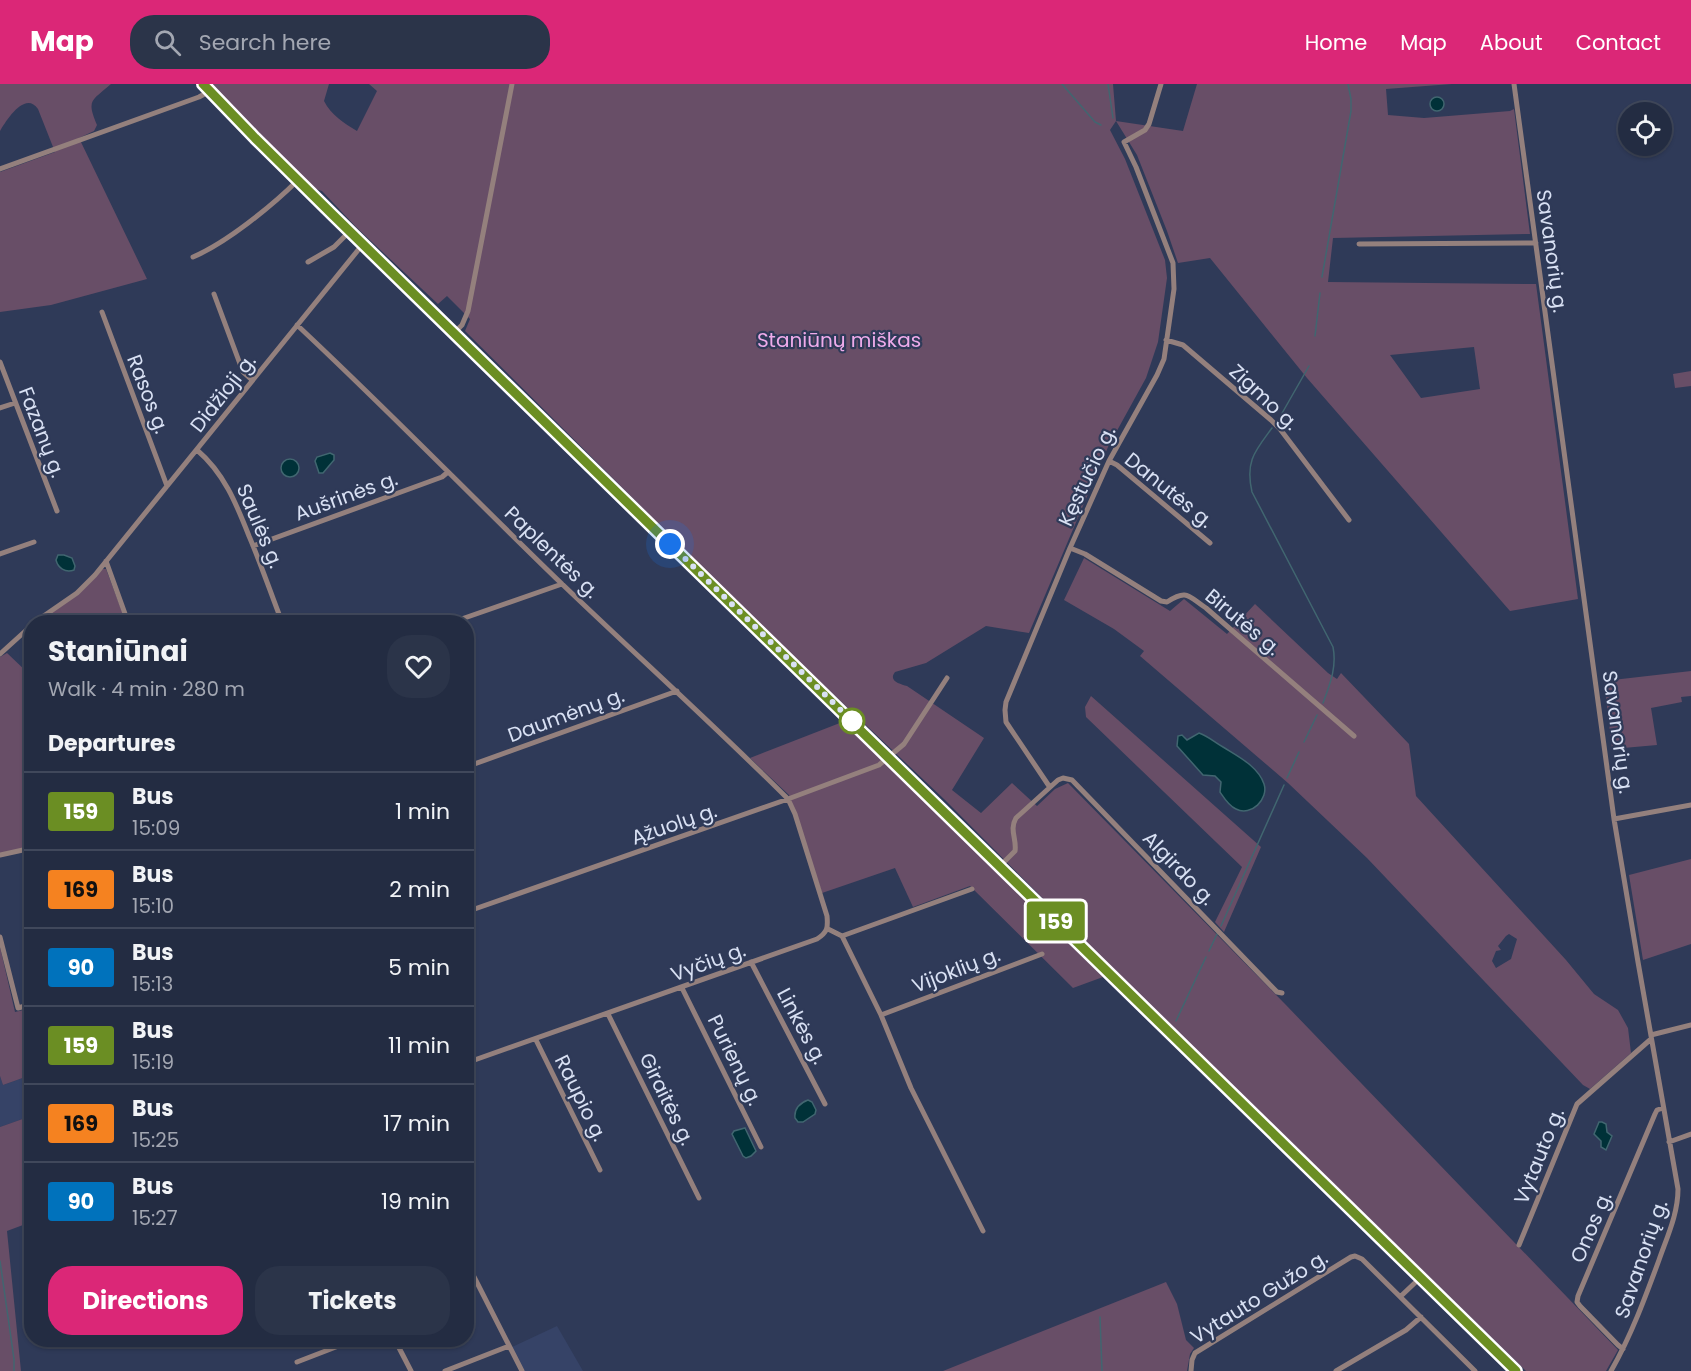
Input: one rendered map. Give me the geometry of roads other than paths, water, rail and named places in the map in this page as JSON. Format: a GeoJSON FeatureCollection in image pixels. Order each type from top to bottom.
{"type":"FeatureCollection","features":[{"type":"Feature","properties":{"kind":"main road"},"geometry":{"type":"LineString","coordinates":[[203,84],[363,244],[1516,1371]]}},
{"type":"Feature","properties":{"kind":"street"},"geometry":{"type":"LineString","coordinates":[[454,333],[462,326],[468,311],[512,84]]}},
{"type":"Feature","properties":{"kind":"street","name":"Kęstučio g."},"geometry":{"type":"LineString","coordinates":[[1049,786],[1006,722],[1005,710],[1070,548],[1109,461],[1164,359],[1174,288],[1173,263],[1124,142],[1144,130],[1149,124],[1161,84]]}},
{"type":"Feature","properties":{"kind":"street","name":"Savanorių g."},"geometry":{"type":"LineString","coordinates":[[1514,84],[1614,819],[1678,1189],[1677,1206],[1644,1300],[1611,1371]]}},
{"type":"Feature","properties":{"kind":"street"},"geometry":{"type":"LineString","coordinates":[[0,170],[210,92]]}},
{"type":"Feature","properties":{"kind":"street"},"geometry":{"type":"LineString","coordinates":[[193,257],[221,242],[275,201],[298,180]]}},
{"type":"Feature","properties":{"kind":"street"},"geometry":{"type":"LineString","coordinates":[[308,262],[334,247],[350,231]]}},
{"type":"Feature","properties":{"kind":"street"},"geometry":{"type":"LineString","coordinates":[[1359,244],[1536,243]]}},
{"type":"Feature","properties":{"kind":"street","name":"Didžioji g."},"geometry":{"type":"LineString","coordinates":[[46,615],[77,593],[106,561],[363,244]]}},
{"type":"Feature","properties":{"kind":"street"},"geometry":{"type":"LineString","coordinates":[[214,294],[243,372],[252,380]]}},
{"type":"Feature","properties":{"kind":"street","name":"Rasos g."},"geometry":{"type":"LineString","coordinates":[[102,312],[167,486]]}},
{"type":"Feature","properties":{"kind":"street","name":"Paplentės g."},"geometry":{"type":"LineString","coordinates":[[297,325],[349,373],[562,584],[677,691],[788,800]]}},
{"type":"Feature","properties":{"kind":"street","name":"Zigmo g."},"geometry":{"type":"LineString","coordinates":[[1166,340],[1183,345],[1271,420],[1349,520]]}},
{"type":"Feature","properties":{"kind":"street","name":"Fazanų g."},"geometry":{"type":"LineString","coordinates":[[0,362],[57,512]]}},
{"type":"Feature","properties":{"kind":"street"},"geometry":{"type":"LineString","coordinates":[[0,408],[15,403]]}},
{"type":"Feature","properties":{"kind":"street","name":"Saulės g."},"geometry":{"type":"LineString","coordinates":[[197,450],[209,460],[233,495],[279,615]]}},
{"type":"Feature","properties":{"kind":"street","name":"Danutės g."},"geometry":{"type":"LineString","coordinates":[[1109,461],[1118,465],[1210,543]]}},
{"type":"Feature","properties":{"kind":"street","name":"Aušrinės g."},"geometry":{"type":"LineString","coordinates":[[253,546],[382,500],[442,477],[448,472]]}},
{"type":"Feature","properties":{"kind":"street"},"geometry":{"type":"LineString","coordinates":[[0,554],[34,542]]}},
{"type":"Feature","properties":{"kind":"street","name":"Birutės g."},"geometry":{"type":"LineString","coordinates":[[1070,548],[1085,554],[1161,601],[1167,602],[1178,595],[1188,595],[1354,736]]}},
{"type":"Feature","properties":{"kind":"street"},"geometry":{"type":"LineString","coordinates":[[106,561],[125,615]]}},
{"type":"Feature","properties":{"kind":"street"},"geometry":{"type":"LineString","coordinates":[[473,615],[562,584]]}},
{"type":"Feature","properties":{"kind":"street","name":"Didžioji g."},"geometry":{"type":"LineString","coordinates":[[0,654],[24,632]]}},
{"type":"Feature","properties":{"kind":"street","name":"Ąžuolų g."},"geometry":{"type":"LineString","coordinates":[[474,909],[866,772],[889,758],[904,744],[947,678]]}},
{"type":"Feature","properties":{"kind":"street","name":"Daumėnų g."},"geometry":{"type":"LineString","coordinates":[[474,764],[677,691]]}},
{"type":"Feature","properties":{"kind":"street","name":"Algirdo g."},"geometry":{"type":"LineString","coordinates":[[1049,786],[1063,778],[1077,783],[1277,992],[1282,993]]}},
{"type":"Feature","properties":{"kind":"street"},"geometry":{"type":"LineString","coordinates":[[1000,866],[1015,851],[1016,843],[1012,831],[1014,821],[1049,786]]}},
{"type":"Feature","properties":{"kind":"street"},"geometry":{"type":"LineString","coordinates":[[788,800],[795,814],[827,916],[828,929],[842,936],[881,1015],[911,1088],[983,1231]]}},
{"type":"Feature","properties":{"kind":"street"},"geometry":{"type":"LineString","coordinates":[[1614,819],[1691,805]]}},
{"type":"Feature","properties":{"kind":"street"},"geometry":{"type":"LineString","coordinates":[[0,855],[24,850]]}},
{"type":"Feature","properties":{"kind":"street"},"geometry":{"type":"LineString","coordinates":[[842,936],[972,889]]}},
{"type":"Feature","properties":{"kind":"street","name":"Vyčių g."},"geometry":{"type":"LineString","coordinates":[[474,1060],[817,939],[828,929]]}},
{"type":"Feature","properties":{"kind":"street"},"geometry":{"type":"LineString","coordinates":[[0,937],[18,1008],[24,1006]]}},
{"type":"Feature","properties":{"kind":"street","name":"Vijoklių g."},"geometry":{"type":"LineString","coordinates":[[881,1015],[1042,954]]}},
{"type":"Feature","properties":{"kind":"street","name":"Linkės g."},"geometry":{"type":"LineString","coordinates":[[751,962],[825,1104]]}},
{"type":"Feature","properties":{"kind":"street","name":"Purienų g."},"geometry":{"type":"LineString","coordinates":[[682,988],[761,1147]]}},
{"type":"Feature","properties":{"kind":"street","name":"Giraitės g."},"geometry":{"type":"LineString","coordinates":[[608,1014],[699,1198]]}},
{"type":"Feature","properties":{"kind":"street"},"geometry":{"type":"LineString","coordinates":[[1651,1037],[1691,1025]]}},
{"type":"Feature","properties":{"kind":"street","name":"Vytauto g."},"geometry":{"type":"LineString","coordinates":[[1519,1245],[1577,1104],[1651,1037]]}},
{"type":"Feature","properties":{"kind":"street","name":"Raupio g."},"geometry":{"type":"LineString","coordinates":[[536,1040],[600,1170]]}},
{"type":"Feature","properties":{"kind":"street","name":"Onos g."},"geometry":{"type":"LineString","coordinates":[[1623,1348],[1577,1302],[1655,1114],[1657,1110],[1663,1108]]}},
{"type":"Feature","properties":{"kind":"street"},"geometry":{"type":"LineString","coordinates":[[1669,1142],[1691,1134]]}},
{"type":"Feature","properties":{"kind":"street","name":"Vytauto Gužo g."},"geometry":{"type":"LineString","coordinates":[[1191,1371],[1195,1353],[1351,1257],[1362,1259],[1401,1296]]}},
{"type":"Feature","properties":{"kind":"street"},"geometry":{"type":"LineString","coordinates":[[474,1278],[522,1371]]}},
{"type":"Feature","properties":{"kind":"street"},"geometry":{"type":"LineString","coordinates":[[1420,1278],[1401,1296],[1474,1371]]}},
{"type":"Feature","properties":{"kind":"street"},"geometry":{"type":"LineString","coordinates":[[1336,1371],[1406,1330],[1420,1317]]}},
{"type":"Feature","properties":{"kind":"street"},"geometry":{"type":"LineString","coordinates":[[445,1371],[509,1346]]}},
{"type":"Feature","properties":{"kind":"street"},"geometry":{"type":"LineString","coordinates":[[297,1362],[336,1347]]}},
{"type":"Feature","properties":{"kind":"street"},"geometry":{"type":"LineString","coordinates":[[399,1347],[411,1371]]}},
{"type":"Feature","properties":{"kind":"waterway"},"geometry":{"type":"LineString","coordinates":[[1062,84],[1095,122],[1101,125]]}},
{"type":"Feature","properties":{"kind":"waterway"},"geometry":{"type":"LineString","coordinates":[[1108,84],[1113,118]]}},
{"type":"Feature","properties":{"kind":"waterway"},"geometry":{"type":"LineString","coordinates":[[1322,277],[1351,111],[1348,84]]}},
{"type":"Feature","properties":{"kind":"waterway"},"geometry":{"type":"LineString","coordinates":[[1315,336],[1320,293]]}},
{"type":"Feature","properties":{"kind":"waterway"},"geometry":{"type":"LineString","coordinates":[[1281,415],[1309,366]]}},
{"type":"Feature","properties":{"kind":"waterway"},"geometry":{"type":"LineString","coordinates":[[1272,428],[1253,457],[1250,472],[1252,492],[1333,647],[1333,668],[1323,703]]}},
{"type":"Feature","properties":{"kind":"waterway"},"geometry":{"type":"LineString","coordinates":[[1304,742],[1317,715]]}},
{"type":"Feature","properties":{"kind":"waterway"},"geometry":{"type":"LineString","coordinates":[[1287,778],[1299,752]]}},
{"type":"Feature","properties":{"kind":"waterway"},"geometry":{"type":"LineString","coordinates":[[1221,926],[1284,785]]}},
{"type":"Feature","properties":{"kind":"waterway"},"geometry":{"type":"LineString","coordinates":[[1209,951],[1217,934]]}},
{"type":"Feature","properties":{"kind":"waterway"},"geometry":{"type":"LineString","coordinates":[[1176,1021],[1206,957]]}},
{"type":"Feature","properties":{"kind":"waterway"},"geometry":{"type":"LineString","coordinates":[[0,1261],[14,1371]]}},
{"type":"Feature","properties":{"kind":"waterway"},"geometry":{"type":"LineString","coordinates":[[1100,1317],[1102,1371]]}},
{"type":"Feature","properties":{"kind":"park label","name":"Staniūnų miškas"},"geometry":{"type":"Point","coordinates":[839,340]}}]}
